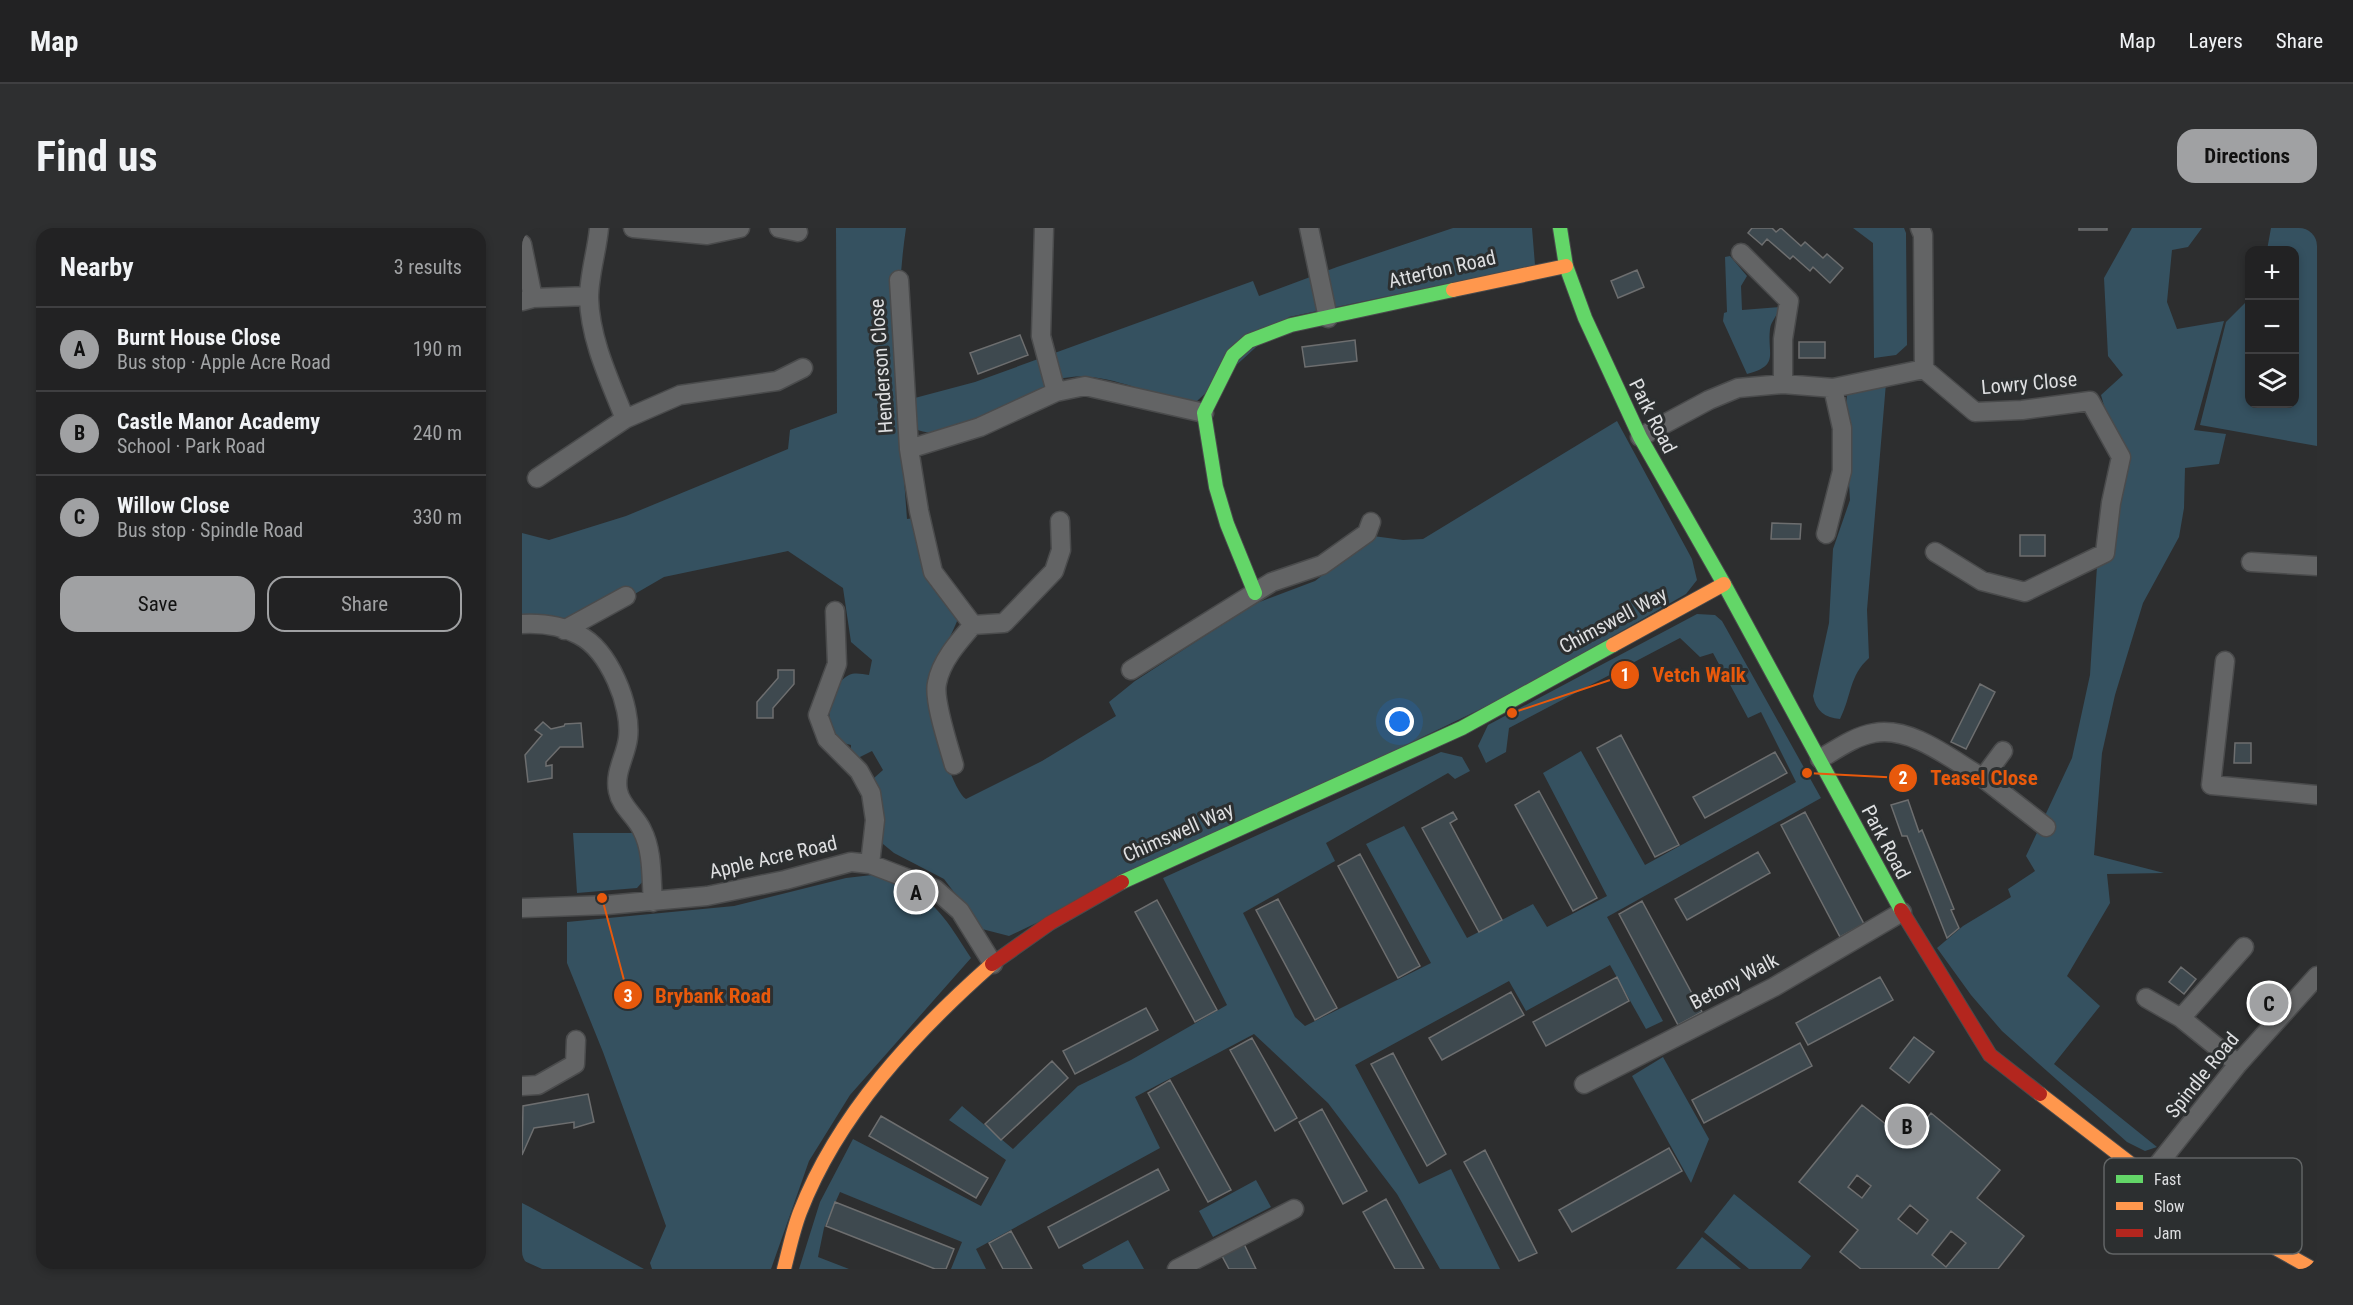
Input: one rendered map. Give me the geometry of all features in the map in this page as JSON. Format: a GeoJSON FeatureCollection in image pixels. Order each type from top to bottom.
{"type":"FeatureCollection","features":[{"type":"Feature","properties":{"kind":"street"},"geometry":{"type":"LineString","coordinates":[[598,228],[589,296],[592,328],[625,419]]}},
{"type":"Feature","properties":{"kind":"street"},"geometry":{"type":"LineString","coordinates":[[633,228],[707,235],[740,228]]}},
{"type":"Feature","properties":{"kind":"street"},"geometry":{"type":"LineString","coordinates":[[779,228],[798,232]]}},
{"type":"Feature","properties":{"kind":"street"},"geometry":{"type":"LineString","coordinates":[[1044,228],[1041,336],[1056,392]]}},
{"type":"Feature","properties":{"kind":"street"},"geometry":{"type":"LineString","coordinates":[[1309,228],[1328,318]]}},
{"type":"Feature","properties":{"kind":"street","name":"Park Road"},"geometry":{"type":"LineString","coordinates":[[1560,228],[1566,266],[1585,318],[1640,437],[1724,584],[1902,912],[1990,1055],[2123,1158]]}},
{"type":"Feature","properties":{"kind":"street"},"geometry":{"type":"LineString","coordinates":[[1640,437],[1709,400],[1738,388],[1783,384],[1833,388],[1924,369],[1928,230]]}},
{"type":"Feature","properties":{"kind":"street"},"geometry":{"type":"LineString","coordinates":[[522,244],[527,299],[589,296]]}},
{"type":"Feature","properties":{"kind":"street"},"geometry":{"type":"LineString","coordinates":[[1742,253],[1788,301],[1783,339],[1783,384]]}},
{"type":"Feature","properties":{"kind":"street","name":"Atterton Road"},"geometry":{"type":"LineString","coordinates":[[1204,413],[1233,356],[1250,341],[1291,326],[1566,266]]}},
{"type":"Feature","properties":{"kind":"street","name":"Henderson Close"},"geometry":{"type":"LineString","coordinates":[[898,280],[909,449],[918,511],[933,572],[974,625]]}},
{"type":"Feature","properties":{"kind":"street"},"geometry":{"type":"LineString","coordinates":[[537,477],[625,419],[680,395],[777,381],[803,368]]}},
{"type":"Feature","properties":{"kind":"street","name":"Lowry Close"},"geometry":{"type":"LineString","coordinates":[[1924,369],[1975,412],[2022,410],[2090,400],[2121,457],[2111,503],[2105,553],[2025,592],[1982,581],[1935,552]]}},
{"type":"Feature","properties":{"kind":"street","name":"Henderson Close"},"geometry":{"type":"LineString","coordinates":[[909,449],[980,427],[1056,392],[1085,386],[1204,413]]}},
{"type":"Feature","properties":{"kind":"street"},"geometry":{"type":"LineString","coordinates":[[1826,534],[1842,471],[1842,428],[1833,388]]}},
{"type":"Feature","properties":{"kind":"street"},"geometry":{"type":"LineString","coordinates":[[1204,413],[1216,487],[1227,524],[1255,593]]}},
{"type":"Feature","properties":{"kind":"street"},"geometry":{"type":"LineString","coordinates":[[954,765],[944,730],[936,684],[950,652],[974,625],[1004,622],[1054,571],[1060,550],[1060,521]]}},
{"type":"Feature","properties":{"kind":"street"},"geometry":{"type":"LineString","coordinates":[[1131,670],[1272,582],[1322,565],[1368,533],[1371,522]]}},
{"type":"Feature","properties":{"kind":"street"},"geometry":{"type":"LineString","coordinates":[[2250,562],[2317,566]]}},
{"type":"Feature","properties":{"kind":"street","name":"Chimswell Way"},"geometry":{"type":"LineString","coordinates":[[784,1269],[800,1211],[819,1170],[845,1127],[911,1045],[993,963],[1061,916],[1111,887],[1462,728],[1724,584]]}},
{"type":"Feature","properties":{"kind":"street"},"geometry":{"type":"LineString","coordinates":[[564,630],[626,596]]}},
{"type":"Feature","properties":{"kind":"street"},"geometry":{"type":"LineString","coordinates":[[835,611],[837,664],[818,715],[827,739],[859,771],[871,793],[875,820],[870,864]]}},
{"type":"Feature","properties":{"kind":"street"},"geometry":{"type":"LineString","coordinates":[[522,624],[543,622],[580,635],[598,651],[617,681],[626,706],[628,738],[619,767],[618,792],[626,808],[642,829],[649,849],[653,902]]}},
{"type":"Feature","properties":{"kind":"street"},"geometry":{"type":"LineString","coordinates":[[2225,661],[2211,785],[2317,795]]}},
{"type":"Feature","properties":{"kind":"street"},"geometry":{"type":"LineString","coordinates":[[1820,759],[1860,737],[1875,732],[1911,737],[1983,778],[2046,827]]}},
{"type":"Feature","properties":{"kind":"street"},"geometry":{"type":"LineString","coordinates":[[1983,778],[2003,751]]}},
{"type":"Feature","properties":{"kind":"street","name":"Apple Acre Road"},"geometry":{"type":"LineString","coordinates":[[522,908],[653,902],[707,896],[785,880],[851,862],[870,864],[935,889],[960,911],[993,963]]}},
{"type":"Feature","properties":{"kind":"street","name":"Betony Walk"},"geometry":{"type":"LineString","coordinates":[[1584,1084],[1774,987],[1902,912]]}},
{"type":"Feature","properties":{"kind":"street"},"geometry":{"type":"LineString","coordinates":[[2181,1018],[2244,947]]}},
{"type":"Feature","properties":{"kind":"street","name":"Spindle Road"},"geometry":{"type":"LineString","coordinates":[[2163,1158],[2238,1064],[2317,976]]}},
{"type":"Feature","properties":{"kind":"street"},"geometry":{"type":"LineString","coordinates":[[2146,998],[2181,1018],[2238,1064]]}},
{"type":"Feature","properties":{"kind":"street"},"geometry":{"type":"LineString","coordinates":[[522,1086],[538,1085],[575,1064],[576,1040]]}},
{"type":"Feature","properties":{"kind":"street"},"geometry":{"type":"LineString","coordinates":[[1177,1269],[1294,1209]]}},
{"type":"Feature","properties":{"kind":"street","name":"Park Road"},"geometry":{"type":"LineString","coordinates":[[2286,1254],[2313,1269]]}},
{"type":"Feature","properties":{"kind":"shaded area"},"geometry":{"type":"Polygon","coordinates":[[[836,228],[906,228],[898,337],[907,519],[914,518],[920,550],[928,572],[958,619],[929,689],[932,713],[947,765],[960,792],[966,799],[1042,761],[1116,716],[1109,702],[1135,681],[1254,604],[1315,581],[1373,536],[1403,540],[1423,539],[1617,421],[1692,559],[1697,580],[1686,594],[1512,694],[1009,936],[982,929],[944,879],[894,853],[883,844],[882,822],[874,778],[883,770],[872,751],[856,759],[851,745],[841,741],[834,734],[829,712],[835,690],[841,681],[851,674],[869,675],[872,660],[851,642],[843,588],[788,551],[664,577],[558,632],[522,629],[522,533],[549,540],[626,516],[788,449],[790,430],[837,413],[836,228]]]}},
{"type":"Feature","properties":{"kind":"shaded area"},"geometry":{"type":"Polygon","coordinates":[[[1453,228],[1532,228],[1535,265],[1289,317],[1197,401],[1186,403],[1109,380],[1078,376],[1052,382],[1020,403],[968,425],[938,432],[916,429],[911,399],[975,382],[1253,281],[1259,296],[1453,228]]]}},
{"type":"Feature","properties":{"kind":"shaded area"},"geometry":{"type":"Polygon","coordinates":[[[1853,228],[1904,228],[1906,233],[1907,345],[1896,355],[1874,358],[1873,243],[1853,228]]]}},
{"type":"Feature","properties":{"kind":"shaded area"},"geometry":{"type":"Polygon","coordinates":[[[2132,228],[2202,228],[2188,247],[2172,250],[2167,302],[2177,329],[2224,321],[2194,430],[2226,434],[2219,464],[2185,468],[2184,508],[2179,537],[2143,603],[2115,695],[2102,753],[2094,855],[2164,873],[2107,874],[2110,903],[2067,976],[2100,1006],[2054,1064],[2157,1147],[2145,1151],[2127,1142],[2002,1031],[1971,995],[1937,948],[1963,926],[2011,897],[2008,889],[2035,871],[2026,856],[2072,758],[2090,675],[2097,566],[2116,448],[2101,395],[2123,375],[2108,356],[2104,278],[2132,228]]]}},
{"type":"Feature","properties":{"kind":"shaded area"},"geometry":{"type":"Polygon","coordinates":[[[2271,228],[2317,228],[2317,446],[2200,425],[2226,322],[2245,303],[2245,408],[2299,408],[2299,246],[2268,246],[2271,228]]]}},
{"type":"Feature","properties":{"kind":"shaded area"},"geometry":{"type":"Polygon","coordinates":[[[1730,256],[1747,276],[1741,286],[1742,310],[1780,307],[1770,329],[1768,363],[1757,371],[1747,374],[1723,321],[1724,313],[1727,312],[1725,257],[1730,256]]]}},
{"type":"Feature","properties":{"kind":"shaded area"},"geometry":{"type":"Polygon","coordinates":[[[1886,383],[1867,610],[1869,658],[1854,679],[1840,719],[1826,715],[1819,710],[1813,696],[1829,623],[1833,549],[1850,500],[1845,416],[1847,395],[1852,390],[1886,383]]]}},
{"type":"Feature","properties":{"kind":"shaded area"},"geometry":{"type":"Polygon","coordinates":[[[1697,614],[1715,615],[1722,621],[1821,798],[1607,917],[1663,1021],[1646,1029],[1610,965],[1526,1011],[1509,981],[1355,1065],[1419,1184],[1451,1169],[1500,1269],[1440,1269],[1397,1194],[1328,1103],[1254,1034],[1135,1097],[1160,1148],[976,1249],[986,1269],[951,1269],[962,1242],[840,1192],[824,1228],[818,1257],[849,1269],[799,1269],[820,1202],[853,1139],[981,1206],[1006,1160],[949,1120],[962,1106],[1013,1149],[1078,1086],[1131,1060],[1227,1005],[1163,878],[1441,752],[1462,757],[1470,771],[1455,779],[1448,773],[1326,843],[1335,861],[1243,913],[1295,1017],[1305,1026],[1431,963],[1366,844],[1404,826],[1467,938],[1533,904],[1547,927],[1607,896],[1543,773],[1581,751],[1645,865],[1796,782],[1761,712],[1748,718],[1713,653],[1700,657],[1680,638],[1509,728],[1506,752],[1486,763],[1478,746],[1488,725],[1697,614]]]}},
{"type":"Feature","properties":{"kind":"shaded area"},"geometry":{"type":"Polygon","coordinates":[[[573,833],[633,833],[640,845],[644,880],[637,888],[577,893],[573,833]]]}},
{"type":"Feature","properties":{"kind":"shaded area"},"geometry":{"type":"Polygon","coordinates":[[[872,875],[908,885],[906,888],[927,900],[944,918],[971,958],[850,1095],[809,1161],[771,1269],[652,1269],[650,1263],[666,1226],[603,1052],[567,963],[567,922],[734,906],[846,878],[872,875]]]}},
{"type":"Feature","properties":{"kind":"shaded area"},"geometry":{"type":"Polygon","coordinates":[[[1663,1057],[1709,1139],[1691,1183],[1632,1076],[1663,1057]]]}},
{"type":"Feature","properties":{"kind":"shaded area"},"geometry":{"type":"Polygon","coordinates":[[[1256,1180],[1271,1207],[1213,1237],[1199,1211],[1256,1180]]]}},
{"type":"Feature","properties":{"kind":"shaded area"},"geometry":{"type":"Polygon","coordinates":[[[1734,1194],[1811,1256],[1801,1269],[1749,1269],[1704,1232],[1734,1194]]]}},
{"type":"Feature","properties":{"kind":"shaded area"},"geometry":{"type":"Polygon","coordinates":[[[522,1203],[644,1269],[542,1269],[522,1260],[522,1203]]]}},
{"type":"Feature","properties":{"kind":"shaded area"},"geometry":{"type":"Polygon","coordinates":[[[1702,1237],[1741,1269],[1676,1269],[1702,1237]]]}},
{"type":"Feature","properties":{"kind":"shaded area"},"geometry":{"type":"Polygon","coordinates":[[[1128,1240],[1144,1269],[1084,1269],[1082,1265],[1128,1240]]]}},
{"type":"Feature","properties":{"kind":"building"},"geometry":{"type":"Polygon","coordinates":[[[1752,228],[1772,228],[1776,232],[1781,228],[1801,246],[1805,242],[1823,258],[1827,254],[1843,268],[1830,283],[1813,267],[1810,271],[1793,256],[1790,259],[1767,239],[1762,245],[1748,233],[1752,228]]]}},
{"type":"Feature","properties":{"kind":"building"},"geometry":{"type":"Polygon","coordinates":[[[2079,228],[2107,228],[2107,230],[2079,230],[2079,228]]]}},
{"type":"Feature","properties":{"kind":"building"},"geometry":{"type":"Polygon","coordinates":[[[1637,270],[1644,287],[1618,298],[1611,281],[1637,270]]]}},
{"type":"Feature","properties":{"kind":"building"},"geometry":{"type":"Polygon","coordinates":[[[1020,335],[1028,355],[978,374],[970,353],[1020,335]]]}},
{"type":"Feature","properties":{"kind":"building"},"geometry":{"type":"Polygon","coordinates":[[[1355,340],[1357,361],[1305,367],[1302,347],[1355,340]]]}},
{"type":"Feature","properties":{"kind":"building"},"geometry":{"type":"Polygon","coordinates":[[[1799,342],[1825,342],[1825,358],[1799,358],[1799,342]]]}},
{"type":"Feature","properties":{"kind":"building"},"geometry":{"type":"Polygon","coordinates":[[[1772,523],[1801,524],[1800,539],[1771,539],[1772,523]]]}},
{"type":"Feature","properties":{"kind":"building"},"geometry":{"type":"Polygon","coordinates":[[[2020,535],[2045,535],[2045,556],[2020,556],[2020,535]]]}},
{"type":"Feature","properties":{"kind":"building"},"geometry":{"type":"Polygon","coordinates":[[[778,670],[794,670],[794,684],[773,708],[773,718],[757,718],[757,702],[778,678],[778,670]]]}},
{"type":"Feature","properties":{"kind":"building"},"geometry":{"type":"Polygon","coordinates":[[[1980,684],[1995,692],[1966,749],[1951,742],[1980,684]]]}},
{"type":"Feature","properties":{"kind":"building"},"geometry":{"type":"Polygon","coordinates":[[[543,722],[551,729],[565,724],[581,723],[583,747],[560,747],[546,762],[546,766],[552,765],[552,778],[528,782],[525,755],[542,735],[535,730],[543,722]]]}},
{"type":"Feature","properties":{"kind":"building"},"geometry":{"type":"Polygon","coordinates":[[[1621,735],[1679,845],[1655,857],[1597,748],[1621,735]]]}},
{"type":"Feature","properties":{"kind":"building"},"geometry":{"type":"Polygon","coordinates":[[[2235,743],[2251,743],[2251,763],[2234,763],[2235,743]]]}},
{"type":"Feature","properties":{"kind":"building"},"geometry":{"type":"Polygon","coordinates":[[[1775,752],[1787,773],[1705,818],[1693,797],[1775,752]]]}},
{"type":"Feature","properties":{"kind":"building"},"geometry":{"type":"Polygon","coordinates":[[[1539,791],[1597,898],[1573,911],[1515,805],[1539,791]]]}},
{"type":"Feature","properties":{"kind":"building"},"geometry":{"type":"Polygon","coordinates":[[[1908,800],[1919,832],[1922,830],[1954,909],[1951,910],[1959,928],[1947,938],[1907,836],[1902,836],[1891,805],[1908,800]]]}},
{"type":"Feature","properties":{"kind":"building"},"geometry":{"type":"Polygon","coordinates":[[[1453,812],[1457,819],[1450,823],[1502,920],[1479,932],[1422,828],[1453,812]]]}},
{"type":"Feature","properties":{"kind":"building"},"geometry":{"type":"Polygon","coordinates":[[[1805,812],[1864,924],[1840,937],[1781,825],[1805,812]]]}},
{"type":"Feature","properties":{"kind":"building"},"geometry":{"type":"Polygon","coordinates":[[[1758,852],[1770,873],[1687,920],[1675,899],[1758,852]]]}},
{"type":"Feature","properties":{"kind":"building"},"geometry":{"type":"Polygon","coordinates":[[[1360,854],[1420,966],[1398,978],[1338,866],[1360,854]]]}},
{"type":"Feature","properties":{"kind":"building"},"geometry":{"type":"Polygon","coordinates":[[[1278,899],[1337,1008],[1315,1020],[1256,910],[1278,899]]]}},
{"type":"Feature","properties":{"kind":"building"},"geometry":{"type":"Polygon","coordinates":[[[1157,900],[1217,1010],[1195,1022],[1135,912],[1157,900]]]}},
{"type":"Feature","properties":{"kind":"building"},"geometry":{"type":"Polygon","coordinates":[[[1642,901],[1702,1012],[1678,1025],[1619,914],[1642,901]]]}},
{"type":"Feature","properties":{"kind":"building"},"geometry":{"type":"Polygon","coordinates":[[[2181,967],[2196,979],[2184,994],[2169,982],[2181,967]]]}},
{"type":"Feature","properties":{"kind":"building"},"geometry":{"type":"Polygon","coordinates":[[[1617,977],[1629,1001],[1546,1046],[1533,1022],[1617,977]]]}},
{"type":"Feature","properties":{"kind":"building"},"geometry":{"type":"Polygon","coordinates":[[[1880,977],[1893,1000],[1808,1045],[1796,1023],[1880,977]]]}},
{"type":"Feature","properties":{"kind":"building"},"geometry":{"type":"Polygon","coordinates":[[[1511,992],[1524,1015],[1442,1060],[1429,1038],[1511,992]]]}},
{"type":"Feature","properties":{"kind":"building"},"geometry":{"type":"Polygon","coordinates":[[[1146,1008],[1158,1030],[1075,1074],[1063,1051],[1146,1008]]]}},
{"type":"Feature","properties":{"kind":"building"},"geometry":{"type":"Polygon","coordinates":[[[1914,1037],[1934,1052],[1909,1083],[1890,1068],[1914,1037]]]}},
{"type":"Feature","properties":{"kind":"building"},"geometry":{"type":"Polygon","coordinates":[[[1252,1038],[1297,1118],[1275,1131],[1230,1050],[1252,1038]]]}},
{"type":"Feature","properties":{"kind":"building"},"geometry":{"type":"Polygon","coordinates":[[[1800,1043],[1812,1066],[1704,1123],[1692,1100],[1800,1043]]]}},
{"type":"Feature","properties":{"kind":"building"},"geometry":{"type":"Polygon","coordinates":[[[1393,1053],[1446,1154],[1427,1166],[1371,1064],[1393,1053]]]}},
{"type":"Feature","properties":{"kind":"building"},"geometry":{"type":"Polygon","coordinates":[[[1052,1061],[1068,1078],[1001,1140],[985,1124],[1052,1061]]]}},
{"type":"Feature","properties":{"kind":"building"},"geometry":{"type":"Polygon","coordinates":[[[1170,1080],[1231,1190],[1208,1202],[1148,1093],[1170,1080]]]}},
{"type":"Feature","properties":{"kind":"building"},"geometry":{"type":"Polygon","coordinates":[[[588,1094],[594,1122],[574,1128],[574,1122],[534,1128],[522,1155],[523,1106],[588,1094]]]}},
{"type":"Feature","properties":{"kind":"building"},"geometry":{"type":"Polygon","coordinates":[[[1862,1105],[1908,1142],[1931,1113],[2000,1170],[1977,1198],[2024,1236],[1998,1269],[1861,1269],[1840,1252],[1858,1230],[1799,1182],[1862,1105]],[[1857,1175],[1848,1187],[1862,1198],[1871,1186],[1857,1175]],[[1910,1205],[1898,1219],[1917,1234],[1928,1220],[1910,1205]],[[1951,1231],[1932,1255],[1946,1267],[1966,1243],[1951,1231]]]}},
{"type":"Feature","properties":{"kind":"building"},"geometry":{"type":"Polygon","coordinates":[[[1322,1109],[1367,1191],[1343,1204],[1299,1122],[1322,1109]]]}},
{"type":"Feature","properties":{"kind":"building"},"geometry":{"type":"Polygon","coordinates":[[[881,1116],[988,1178],[976,1198],[869,1136],[881,1116]]]}},
{"type":"Feature","properties":{"kind":"building"},"geometry":{"type":"Polygon","coordinates":[[[1669,1148],[1682,1171],[1572,1232],[1559,1210],[1669,1148]]]}},
{"type":"Feature","properties":{"kind":"building"},"geometry":{"type":"Polygon","coordinates":[[[1485,1150],[1537,1253],[1519,1261],[1464,1162],[1485,1150]]]}},
{"type":"Feature","properties":{"kind":"building"},"geometry":{"type":"Polygon","coordinates":[[[1158,1169],[1169,1190],[1059,1248],[1048,1227],[1158,1169]]]}},
{"type":"Feature","properties":{"kind":"building"},"geometry":{"type":"Polygon","coordinates":[[[1386,1199],[1424,1269],[1395,1269],[1363,1212],[1386,1199]]]}},
{"type":"Feature","properties":{"kind":"building"},"geometry":{"type":"Polygon","coordinates":[[[835,1202],[954,1249],[946,1269],[935,1269],[826,1226],[835,1202]]]}},
{"type":"Feature","properties":{"kind":"building"},"geometry":{"type":"Polygon","coordinates":[[[1011,1231],[1032,1269],[1003,1269],[989,1243],[1011,1231]]]}},
{"type":"Feature","properties":{"kind":"building"},"geometry":{"type":"Polygon","coordinates":[[[1244,1244],[1256,1269],[1229,1269],[1222,1256],[1244,1244]]]}},
{"type":"Feature","properties":{"kind":"traffic: fast"},"geometry":{"type":"LineString","coordinates":[[1560,228],[1566,266],[1585,318],[1640,437],[1724,584],[1901,910]]}},
{"type":"Feature","properties":{"kind":"traffic: fast"},"geometry":{"type":"LineString","coordinates":[[1255,593],[1227,524],[1216,487],[1204,413],[1233,355],[1249,341],[1291,325],[1453,290]]}},
{"type":"Feature","properties":{"kind":"traffic: fast"},"geometry":{"type":"LineString","coordinates":[[1122,882],[1462,728],[1613,645]]}},
{"type":"Feature","properties":{"kind":"traffic: slow"},"geometry":{"type":"LineString","coordinates":[[1453,290],[1566,266]]}},
{"type":"Feature","properties":{"kind":"traffic: slow"},"geometry":{"type":"LineString","coordinates":[[1613,645],[1724,584]]}},
{"type":"Feature","properties":{"kind":"traffic: slow"},"geometry":{"type":"LineString","coordinates":[[784,1269],[793,1233],[816,1176],[857,1109],[907,1047],[934,1018],[992,964]]}},
{"type":"Feature","properties":{"kind":"traffic: slow"},"geometry":{"type":"LineString","coordinates":[[2040,1094],[2123,1158]]}},
{"type":"Feature","properties":{"kind":"traffic: slow"},"geometry":{"type":"LineString","coordinates":[[2286,1254],[2313,1269]]}},
{"type":"Feature","properties":{"kind":"traffic: jam"},"geometry":{"type":"LineString","coordinates":[[992,964],[1050,923],[1122,882]]}},
{"type":"Feature","properties":{"kind":"traffic: jam"},"geometry":{"type":"LineString","coordinates":[[1901,910],[1990,1055],[2040,1094]]}},
{"type":"Feature","properties":{"kind":"place","name":"Vetch Walk"},"geometry":{"type":"Point","coordinates":[1512,713]}},
{"type":"Feature","properties":{"kind":"place","name":"Teasel Close"},"geometry":{"type":"Point","coordinates":[1807,773]}},
{"type":"Feature","properties":{"kind":"place","name":"Burnt House Close"},"geometry":{"type":"Point","coordinates":[916,892]}},
{"type":"Feature","properties":{"kind":"place","name":"Brybank Road"},"geometry":{"type":"Point","coordinates":[602,898]}},
{"type":"Feature","properties":{"kind":"place","name":"Willow Close"},"geometry":{"type":"Point","coordinates":[2269,1003]}},
{"type":"Feature","properties":{"kind":"place","name":"Castle Manor Academy"},"geometry":{"type":"Point","coordinates":[1907,1126]}}]}
